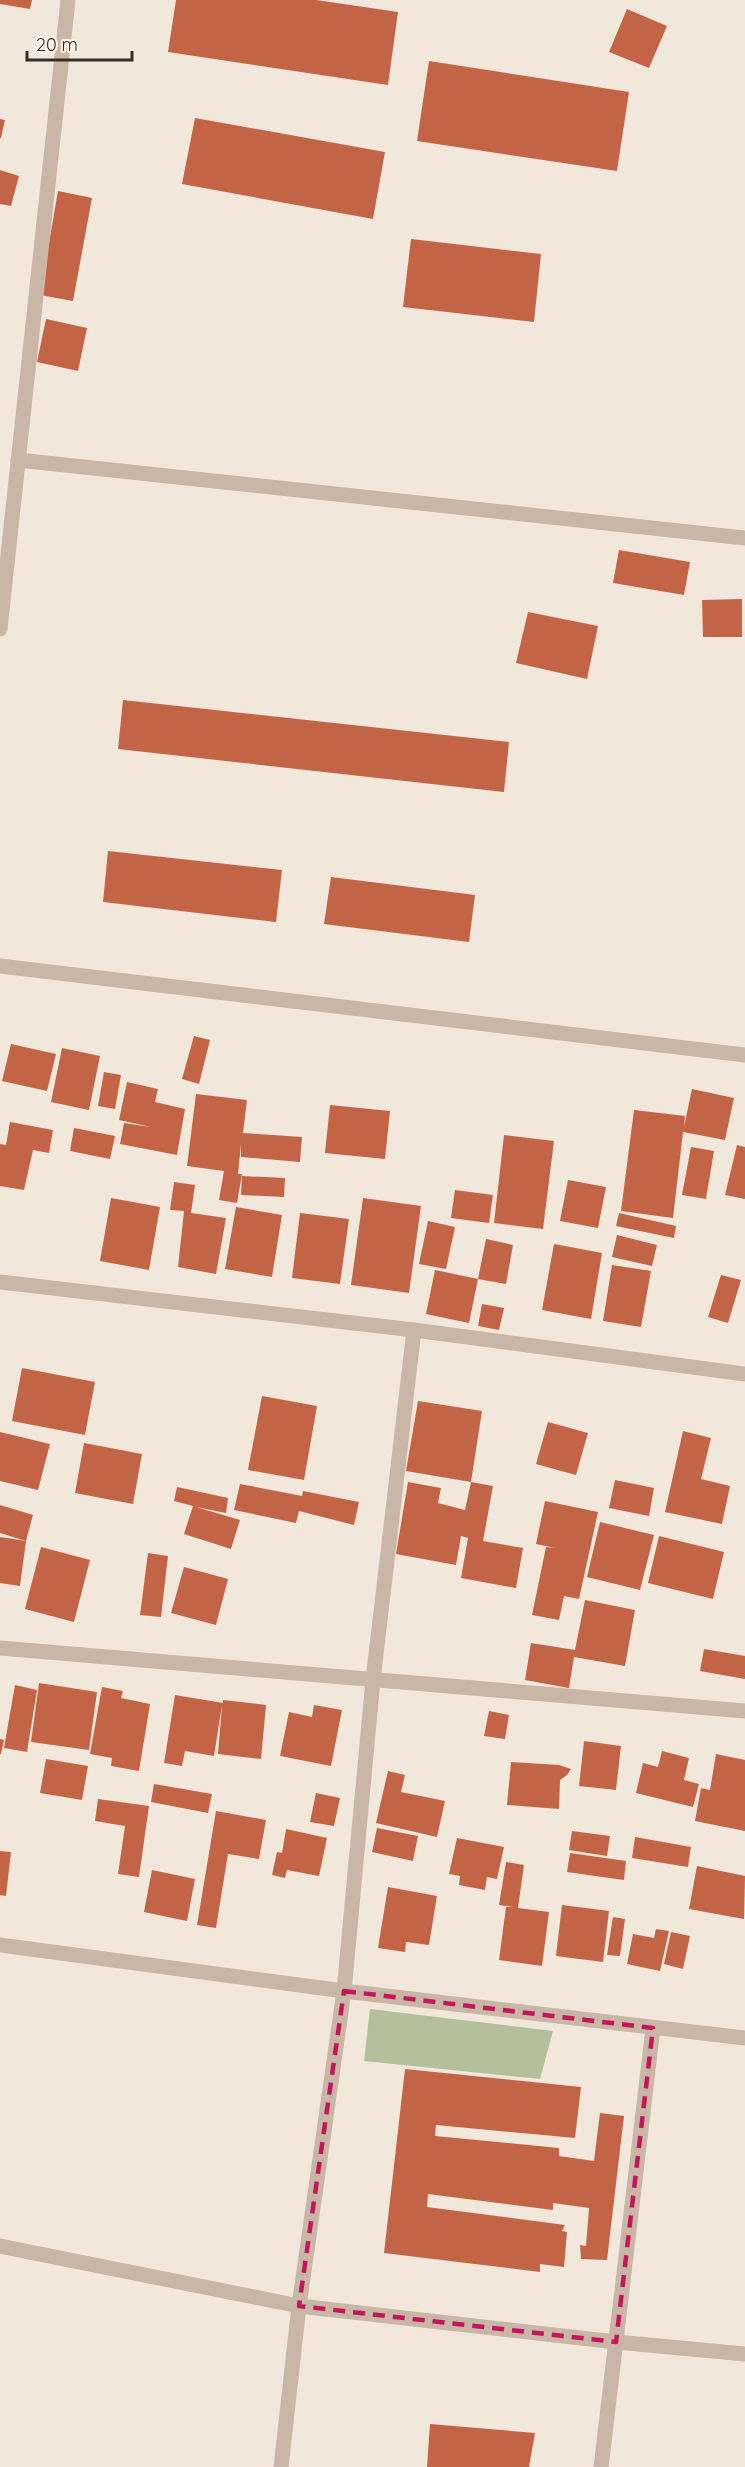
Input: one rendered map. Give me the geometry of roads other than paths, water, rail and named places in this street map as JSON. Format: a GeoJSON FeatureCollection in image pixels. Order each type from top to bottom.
{"type":"FeatureCollection","features":[{"type":"Feature","properties":{"kind":"street"},"geometry":{"type":"LineString","coordinates":[[0,629],[68,0]]}},
{"type":"Feature","properties":{"kind":"street"},"geometry":{"type":"LineString","coordinates":[[18,460],[745,538]]}},
{"type":"Feature","properties":{"kind":"street"},"geometry":{"type":"LineString","coordinates":[[0,966],[745,1055]]}},
{"type":"Feature","properties":{"kind":"street"},"geometry":{"type":"LineString","coordinates":[[0,1282],[414,1330],[745,1374]]}},
{"type":"Feature","properties":{"kind":"street"},"geometry":{"type":"LineString","coordinates":[[281,2467],[299,2306],[344,1991],[374,1680],[414,1330]]}},
{"type":"Feature","properties":{"kind":"street"},"geometry":{"type":"LineString","coordinates":[[0,1648],[745,1711]]}},
{"type":"Feature","properties":{"kind":"street"},"geometry":{"type":"LineString","coordinates":[[0,1945],[344,1991],[745,2038]]}},
{"type":"Feature","properties":{"kind":"street"},"geometry":{"type":"LineString","coordinates":[[601,2467],[653,2028]]}},
{"type":"Feature","properties":{"kind":"street"},"geometry":{"type":"LineString","coordinates":[[0,2246],[299,2306],[616,2342],[745,2354]]}}]}
